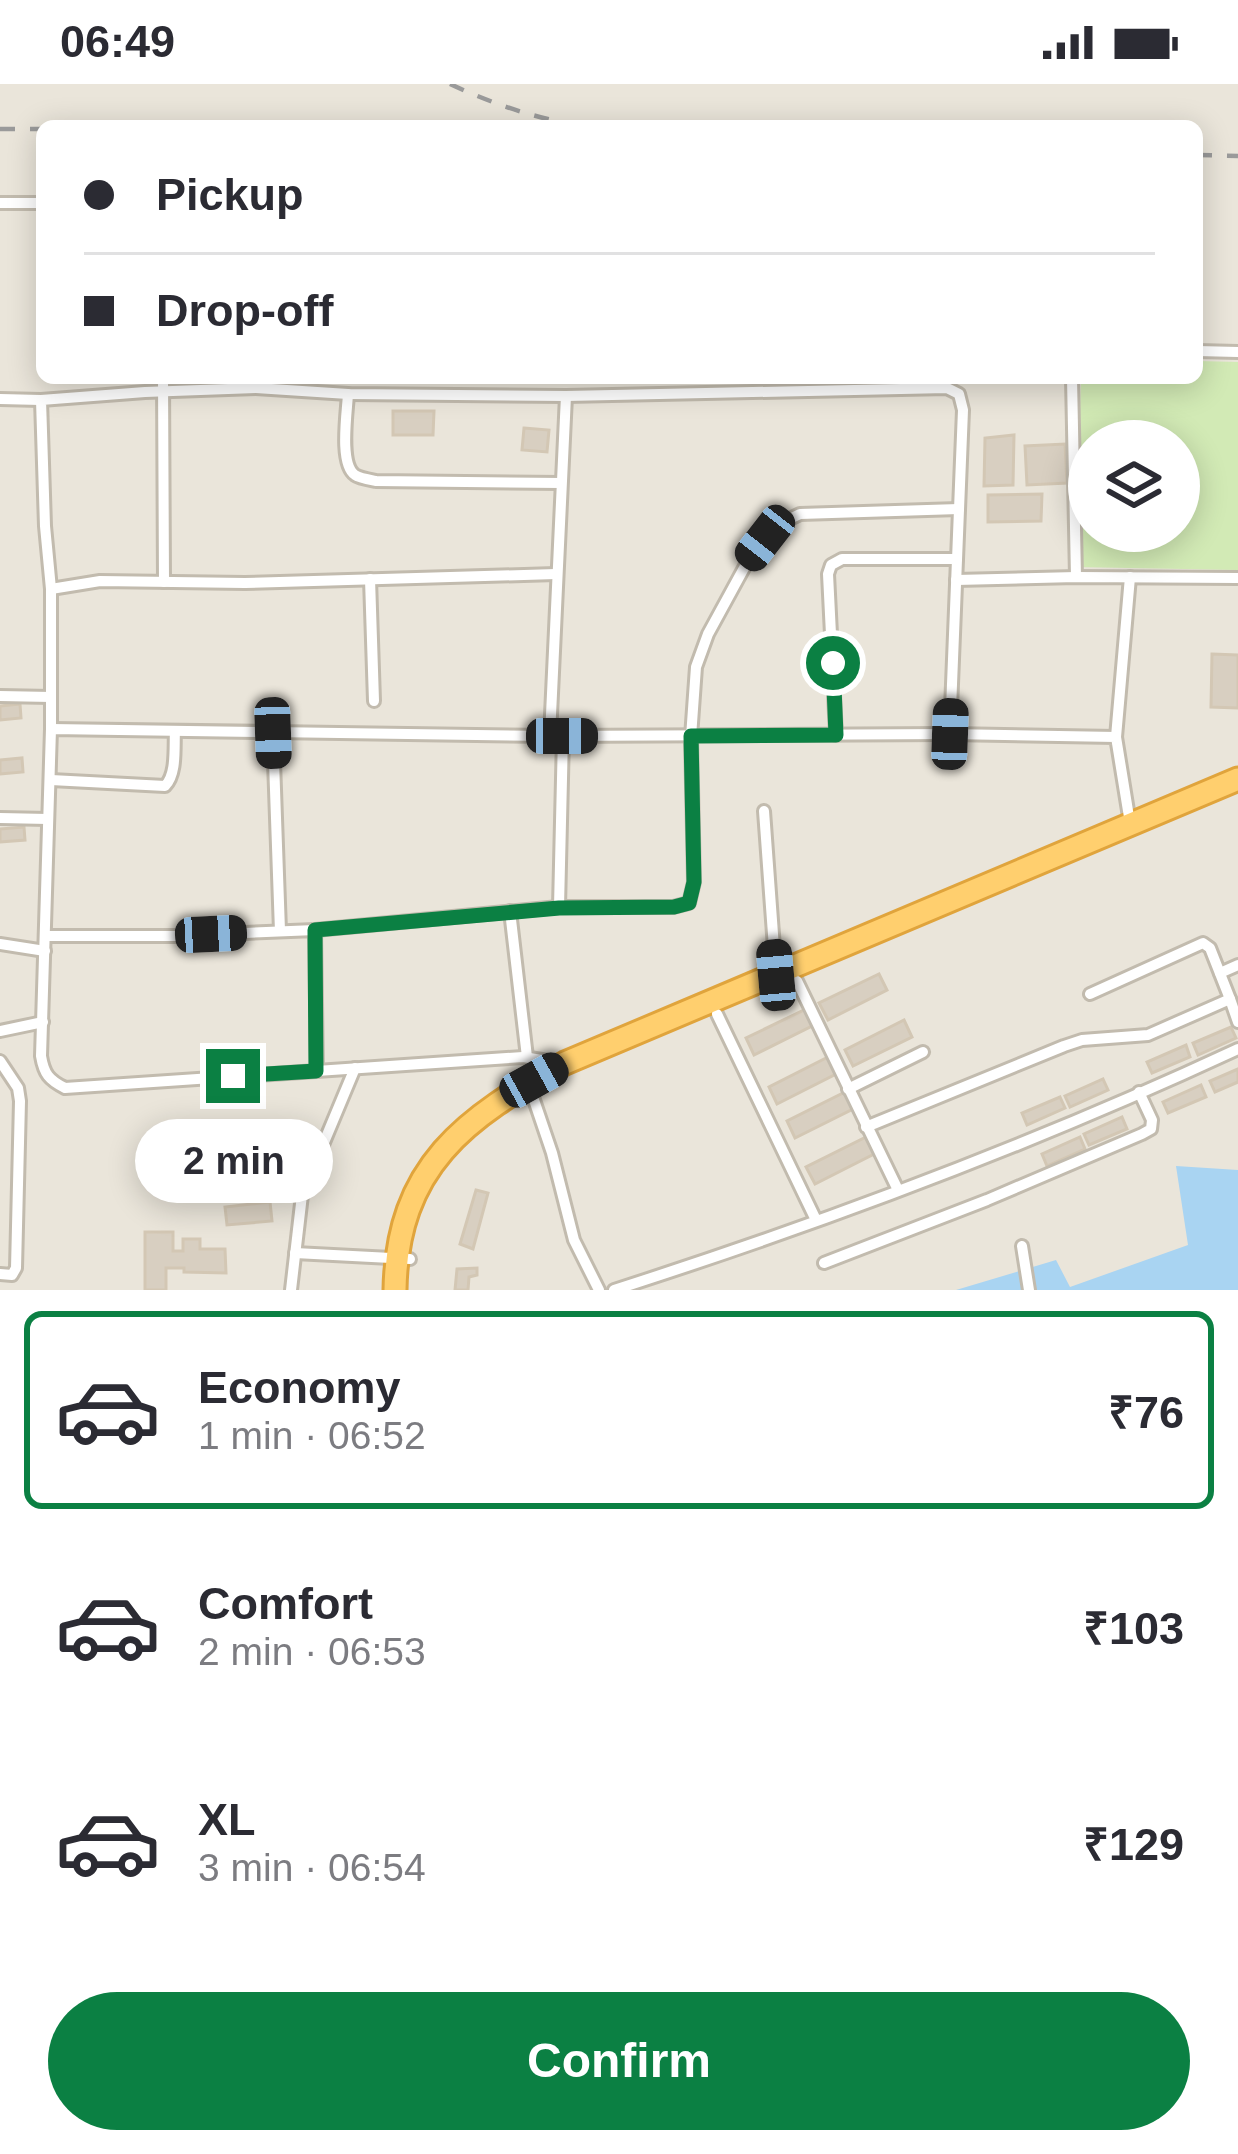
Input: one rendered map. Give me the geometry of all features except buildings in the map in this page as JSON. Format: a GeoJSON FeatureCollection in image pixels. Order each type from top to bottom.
{"type":"FeatureCollection","features":[{"type":"Feature","properties":{"kind":"highway"},"geometry":{"type":"LineString","coordinates":[[395,1290],[419,1216],[444,1168],[466,1142],[555,1080],[717,1014],[786,978],[1238,779]]}},
{"type":"Feature","properties":{"kind":"highway"},"geometry":{"type":"LineString","coordinates":[[406,1290],[403,1259],[410,1204],[434,1160],[473,1119],[565,1063],[1238,795]]}},
{"type":"Feature","properties":{"kind":"street"},"geometry":{"type":"LineString","coordinates":[[0,203],[36,203]]}},
{"type":"Feature","properties":{"kind":"street"},"geometry":{"type":"LineString","coordinates":[[1203,351],[1238,352]]}},
{"type":"Feature","properties":{"kind":"street"},"geometry":{"type":"LineString","coordinates":[[0,399],[41,400],[210,384]]}},
{"type":"Feature","properties":{"kind":"street"},"geometry":{"type":"LineString","coordinates":[[264,384],[348,394],[566,397],[947,388],[959,394],[963,410],[950,734]]}},
{"type":"Feature","properties":{"kind":"street"},"geometry":{"type":"LineString","coordinates":[[421,384],[422,395]]}},
{"type":"Feature","properties":{"kind":"street"},"geometry":{"type":"LineString","coordinates":[[1072,384],[1076,577]]}},
{"type":"Feature","properties":{"kind":"street"},"geometry":{"type":"LineString","coordinates":[[163,385],[164,582]]}},
{"type":"Feature","properties":{"kind":"street"},"geometry":{"type":"LineString","coordinates":[[348,394],[346,462],[352,474],[376,481],[561,483]]}},
{"type":"Feature","properties":{"kind":"street"},"geometry":{"type":"LineString","coordinates":[[559,908],[556,574],[566,397]]}},
{"type":"Feature","properties":{"kind":"street"},"geometry":{"type":"LineString","coordinates":[[41,400],[51,590],[51,779],[46,936],[32,1024],[50,1080],[65,1088],[527,1057],[565,1063]]}},
{"type":"Feature","properties":{"kind":"street"},"geometry":{"type":"LineString","coordinates":[[46,936],[280,932],[510,911],[689,903],[694,882],[691,736],[696,667],[750,557],[775,526],[800,514],[959,509]]}},
{"type":"Feature","properties":{"kind":"street"},"geometry":{"type":"LineString","coordinates":[[836,735],[831,565],[842,559],[957,559]]}},
{"type":"Feature","properties":{"kind":"street"},"geometry":{"type":"LineString","coordinates":[[51,590],[100,581],[556,574]]}},
{"type":"Feature","properties":{"kind":"street"},"geometry":{"type":"LineString","coordinates":[[1130,577],[1116,736],[1131,825]]}},
{"type":"Feature","properties":{"kind":"street"},"geometry":{"type":"LineString","coordinates":[[956,580],[1238,578]]}},
{"type":"Feature","properties":{"kind":"street"},"geometry":{"type":"LineString","coordinates":[[370,579],[374,701]]}},
{"type":"Feature","properties":{"kind":"street"},"geometry":{"type":"LineString","coordinates":[[0,696],[51,697]]}},
{"type":"Feature","properties":{"kind":"street"},"geometry":{"type":"LineString","coordinates":[[51,729],[556,736],[1116,736]]}},
{"type":"Feature","properties":{"kind":"street"},"geometry":{"type":"LineString","coordinates":[[51,779],[165,786],[171,782],[175,731]]}},
{"type":"Feature","properties":{"kind":"street"},"geometry":{"type":"LineString","coordinates":[[273,733],[280,932]]}},
{"type":"Feature","properties":{"kind":"street"},"geometry":{"type":"LineString","coordinates":[[764,811],[786,978],[898,1190]]}},
{"type":"Feature","properties":{"kind":"street"},"geometry":{"type":"LineString","coordinates":[[0,818],[48,819]]}},
{"type":"Feature","properties":{"kind":"street"},"geometry":{"type":"LineString","coordinates":[[510,911],[527,1057]]}},
{"type":"Feature","properties":{"kind":"street"},"geometry":{"type":"LineString","coordinates":[[315,930],[316,1071]]}},
{"type":"Feature","properties":{"kind":"street"},"geometry":{"type":"LineString","coordinates":[[1090,994],[1198,943],[1207,944],[1238,1022]]}},
{"type":"Feature","properties":{"kind":"street"},"geometry":{"type":"LineString","coordinates":[[0,944],[41,951]]}},
{"type":"Feature","properties":{"kind":"street"},"geometry":{"type":"LineString","coordinates":[[1220,973],[1238,965]]}},
{"type":"Feature","properties":{"kind":"street"},"geometry":{"type":"LineString","coordinates":[[866,1127],[1064,1046],[1082,1040],[1148,1035],[1230,999]]}},
{"type":"Feature","properties":{"kind":"street"},"geometry":{"type":"LineString","coordinates":[[717,1014],[816,1220]]}},
{"type":"Feature","properties":{"kind":"street"},"geometry":{"type":"LineString","coordinates":[[0,1031],[32,1024]]}},
{"type":"Feature","properties":{"kind":"street"},"geometry":{"type":"LineString","coordinates":[[614,1290],[946,1175],[1238,1049]]}},
{"type":"Feature","properties":{"kind":"street"},"geometry":{"type":"LineString","coordinates":[[848,1089],[923,1052]]}},
{"type":"Feature","properties":{"kind":"street"},"geometry":{"type":"LineString","coordinates":[[0,1061],[20,1101],[16,1268],[12,1275],[0,1274]]}},
{"type":"Feature","properties":{"kind":"street"},"geometry":{"type":"LineString","coordinates":[[291,1290],[302,1195],[355,1069]]}},
{"type":"Feature","properties":{"kind":"street"},"geometry":{"type":"LineString","coordinates":[[824,1263],[1142,1134],[1150,1129],[1152,1120],[1139,1092]]}},
{"type":"Feature","properties":{"kind":"street"},"geometry":{"type":"LineString","coordinates":[[532,1094],[574,1240],[599,1290]]}},
{"type":"Feature","properties":{"kind":"street"},"geometry":{"type":"LineString","coordinates":[[1022,1246],[1030,1290]]}},
{"type":"Feature","properties":{"kind":"street"},"geometry":{"type":"LineString","coordinates":[[295,1252],[403,1259]]}},
{"type":"Feature","properties":{"kind":"shaded area"},"geometry":{"type":"Polygon","coordinates":[[[0,84],[1238,84],[1238,1290],[0,1290],[0,84]]]}},
{"type":"Feature","properties":{"kind":"green space"},"geometry":{"type":"Polygon","coordinates":[[[1203,361],[1238,362],[1238,570],[1075,567],[1075,552],[1200,552],[1200,420],[1080,420],[1081,384],[1203,384],[1203,361]]]}},
{"type":"Feature","properties":{"kind":"water"},"geometry":{"type":"Polygon","coordinates":[[[1176,1166],[1238,1170],[1238,1290],[956,1290],[1056,1260],[1070,1287],[1188,1245],[1176,1166]]]}},
{"type":"Feature","properties":{"kind":"railway"},"geometry":{"type":"LineString","coordinates":[[450,84],[554,120]]}},
{"type":"Feature","properties":{"kind":"railway"},"geometry":{"type":"LineString","coordinates":[[0,129],[36,129]]}},
{"type":"Feature","properties":{"kind":"railway"},"geometry":{"type":"LineString","coordinates":[[1203,155],[1238,156]]}},
{"type":"Feature","properties":{"kind":"route"},"geometry":{"type":"LineString","coordinates":[[233,1076],[316,1071],[315,930],[535,909],[689,903],[694,882],[691,736],[836,735],[833,663]]}}]}
